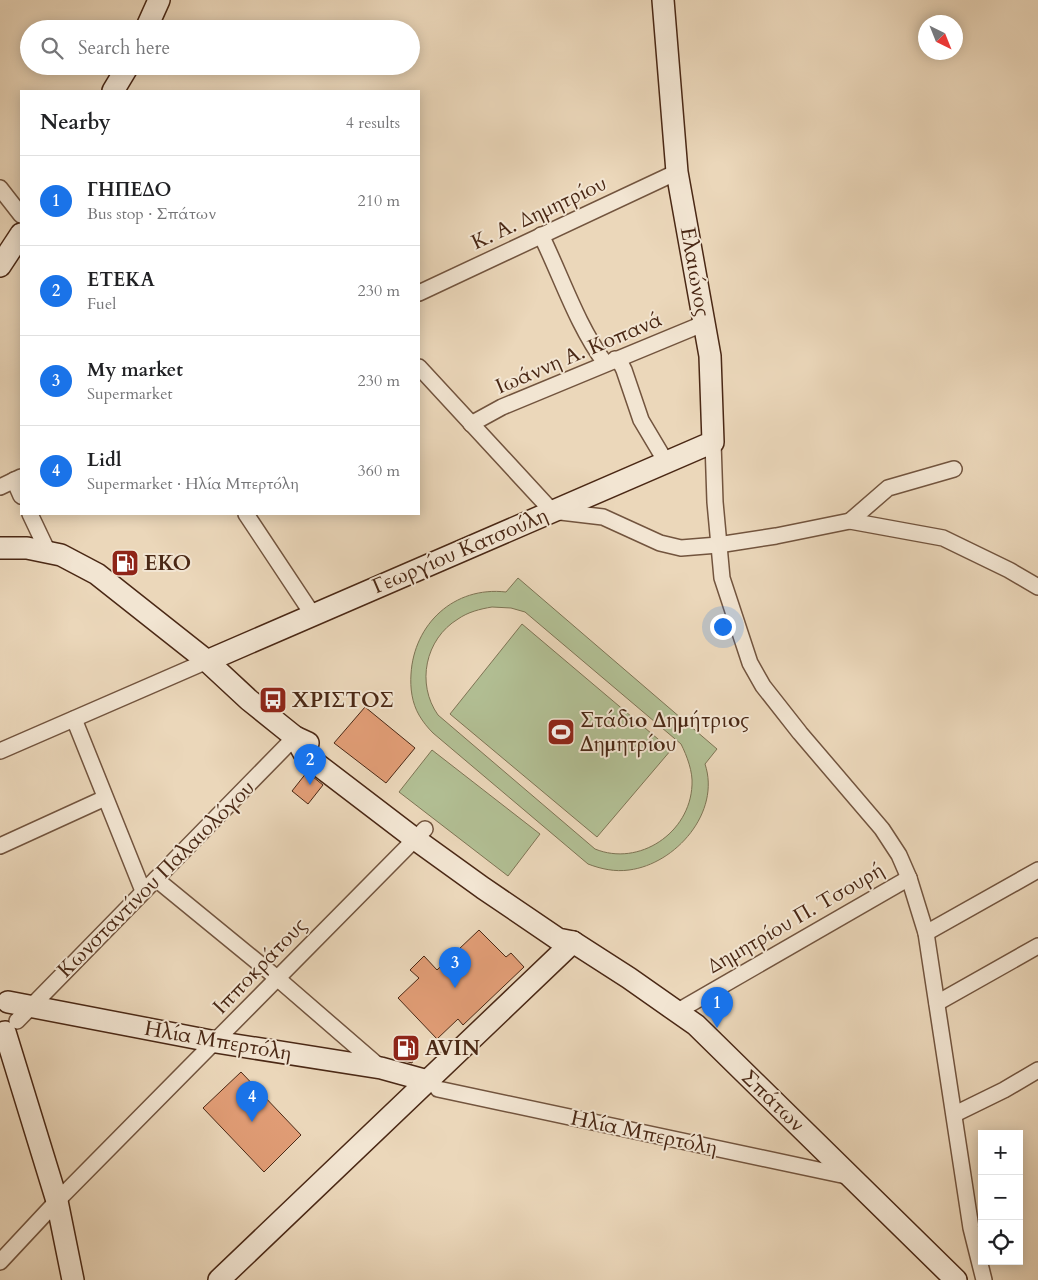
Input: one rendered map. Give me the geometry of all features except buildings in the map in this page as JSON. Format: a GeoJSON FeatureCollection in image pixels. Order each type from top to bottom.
{"type":"FeatureCollection","features":[{"type":"Feature","properties":{"kind":"main road"},"geometry":{"type":"LineString","coordinates":[[150,20],[159,0]]}},
{"type":"Feature","properties":{"kind":"main road","name":"Ελαιώνος"},"geometry":{"type":"LineString","coordinates":[[663,0],[677,172],[710,356],[713,442]]}},
{"type":"Feature","properties":{"kind":"main road"},"geometry":{"type":"LineString","coordinates":[[114,90],[123,75]]}},
{"type":"Feature","properties":{"kind":"main road"},"geometry":{"type":"LineString","coordinates":[[0,266],[20,236]]}},
{"type":"Feature","properties":{"kind":"main road","name":"Γεωργίου Κατσούλη"},"geometry":{"type":"LineString","coordinates":[[208,661],[713,442]]}},
{"type":"Feature","properties":{"kind":"main road","name":"Σπάτων"},"geometry":{"type":"LineString","coordinates":[[0,548],[27,548],[61,555],[106,580],[208,661],[250,700],[295,737],[305,756],[420,834],[558,939],[579,946],[678,1011],[696,1025],[956,1280]]}},
{"type":"Feature","properties":{"kind":"main road"},"geometry":{"type":"LineString","coordinates":[[235,1280],[433,1085],[579,946]]}},
{"type":"Feature","properties":{"kind":"main road"},"geometry":{"type":"LineString","coordinates":[[4,1001],[17,1012],[10,1027],[57,1201],[73,1280]]}},
{"type":"Feature","properties":{"kind":"main road","name":"Ηλία Μπερτόλη"},"geometry":{"type":"LineString","coordinates":[[10,1027],[216,1042],[381,1068],[433,1085]]}},
{"type":"Feature","properties":{"kind":"main road"},"geometry":{"type":"LineString","coordinates":[[219,1280],[433,1085]]}},
{"type":"Feature","properties":{"kind":"street","name":"Κ. Α. Δημητρίου"},"geometry":{"type":"LineString","coordinates":[[420,293],[677,172]]}},
{"type":"Feature","properties":{"kind":"street"},"geometry":{"type":"LineString","coordinates":[[0,188],[20,214]]}},
{"type":"Feature","properties":{"kind":"street"},"geometry":{"type":"LineString","coordinates":[[541,235],[595,350],[610,361],[622,364],[641,420],[666,462]]}},
{"type":"Feature","properties":{"kind":"street","name":"Ιωάννη Α. Κοπανά"},"geometry":{"type":"LineString","coordinates":[[471,424],[502,407],[705,323]]}},
{"type":"Feature","properties":{"kind":"street"},"geometry":{"type":"LineString","coordinates":[[420,369],[552,512],[603,517],[660,543],[681,548],[718,545],[776,536],[850,521],[942,538],[1038,586]]}},
{"type":"Feature","properties":{"kind":"street","name":"Ελαιώνος"},"geometry":{"type":"LineString","coordinates":[[713,442],[718,545],[722,578],[747,655],[758,678],[800,733],[882,830],[899,856],[909,878],[926,933],[971,1228],[984,1280]]}},
{"type":"Feature","properties":{"kind":"street"},"geometry":{"type":"LineString","coordinates":[[850,521],[888,488],[954,468]]}},
{"type":"Feature","properties":{"kind":"street"},"geometry":{"type":"LineString","coordinates":[[0,487],[18,479]]}},
{"type":"Feature","properties":{"kind":"street"},"geometry":{"type":"LineString","coordinates":[[30,515],[48,552]]}},
{"type":"Feature","properties":{"kind":"street"},"geometry":{"type":"LineString","coordinates":[[247,515],[313,615]]}},
{"type":"Feature","properties":{"kind":"street"},"geometry":{"type":"LineString","coordinates":[[0,751],[208,661]]}},
{"type":"Feature","properties":{"kind":"street"},"geometry":{"type":"LineString","coordinates":[[74,719],[143,891]]}},
{"type":"Feature","properties":{"kind":"street","name":"Κωνσταντίνου Παλαιολόγου"},"geometry":{"type":"LineString","coordinates":[[10,1027],[295,737]]}},
{"type":"Feature","properties":{"kind":"street"},"geometry":{"type":"LineString","coordinates":[[0,846],[105,798]]}},
{"type":"Feature","properties":{"kind":"street","name":"Ιπποκράτους"},"geometry":{"type":"LineString","coordinates":[[0,1262],[5,1246],[57,1201],[420,834]]}},
{"type":"Feature","properties":{"kind":"street"},"geometry":{"type":"LineString","coordinates":[[926,933],[1038,870]]}},
{"type":"Feature","properties":{"kind":"street","name":"Δημητρίου Π. Τσουρή"},"geometry":{"type":"LineString","coordinates":[[678,1011],[909,878]]}},
{"type":"Feature","properties":{"kind":"street"},"geometry":{"type":"LineString","coordinates":[[156,879],[381,1068]]}},
{"type":"Feature","properties":{"kind":"street"},"geometry":{"type":"LineString","coordinates":[[937,1003],[1038,946]]}},
{"type":"Feature","properties":{"kind":"street"},"geometry":{"type":"LineString","coordinates":[[955,1114],[1004,1090],[1038,1070]]}},
{"type":"Feature","properties":{"kind":"street","name":"Ηλία Μπερτόλη"},"geometry":{"type":"LineString","coordinates":[[433,1085],[850,1177]]}},
{"type":"Feature","properties":{"kind":"green space"},"geometry":{"type":"Polygon","coordinates":[[[518,578],[717,749],[705,764],[708,782],[706,800],[700,817],[691,833],[663,858],[646,866],[624,871],[608,870],[588,864],[433,733],[419,715],[412,695],[411,674],[414,656],[420,639],[429,624],[440,612],[454,602],[470,595],[487,592],[506,592],[518,578]],[[492,607],[470,613],[458,619],[438,638],[431,650],[426,676],[427,690],[431,703],[438,715],[595,849],[612,853],[628,853],[644,849],[659,842],[672,831],[682,818],[689,802],[692,775],[681,744],[525,612],[511,608],[492,607]]]}},
{"type":"Feature","properties":{"kind":"green space","name":"Στάδιο Δημήτριος Δημητρίου"},"geometry":{"type":"Polygon","coordinates":[[[522,624],[671,750],[597,837],[450,714],[522,624]]]}},
{"type":"Feature","properties":{"kind":"green space"},"geometry":{"type":"Polygon","coordinates":[[[432,750],[540,834],[508,876],[399,792],[432,750]]]}},
{"type":"Feature","properties":{"kind":"place","name":"EKO"},"geometry":{"type":"Point","coordinates":[125,563]}},
{"type":"Feature","properties":{"kind":"place","name":"ΧΡΙΣΤΟΣ"},"geometry":{"type":"Point","coordinates":[273,700]}},
{"type":"Feature","properties":{"kind":"place","name":"Στάδιο Δημήτριος Δημητρίου"},"geometry":{"type":"Point","coordinates":[561,732]}},
{"type":"Feature","properties":{"kind":"place","name":"ΕΤΕΚΑ"},"geometry":{"type":"Point","coordinates":[310,785]}},
{"type":"Feature","properties":{"kind":"place","name":"My market"},"geometry":{"type":"Point","coordinates":[455,988]}},
{"type":"Feature","properties":{"kind":"place","name":"ΓΗΠΕΔΟ"},"geometry":{"type":"Point","coordinates":[717,1028]}},
{"type":"Feature","properties":{"kind":"place","name":"AVIN"},"geometry":{"type":"Point","coordinates":[406,1048]}},
{"type":"Feature","properties":{"kind":"place","name":"Lidl"},"geometry":{"type":"Point","coordinates":[252,1122]}}]}
